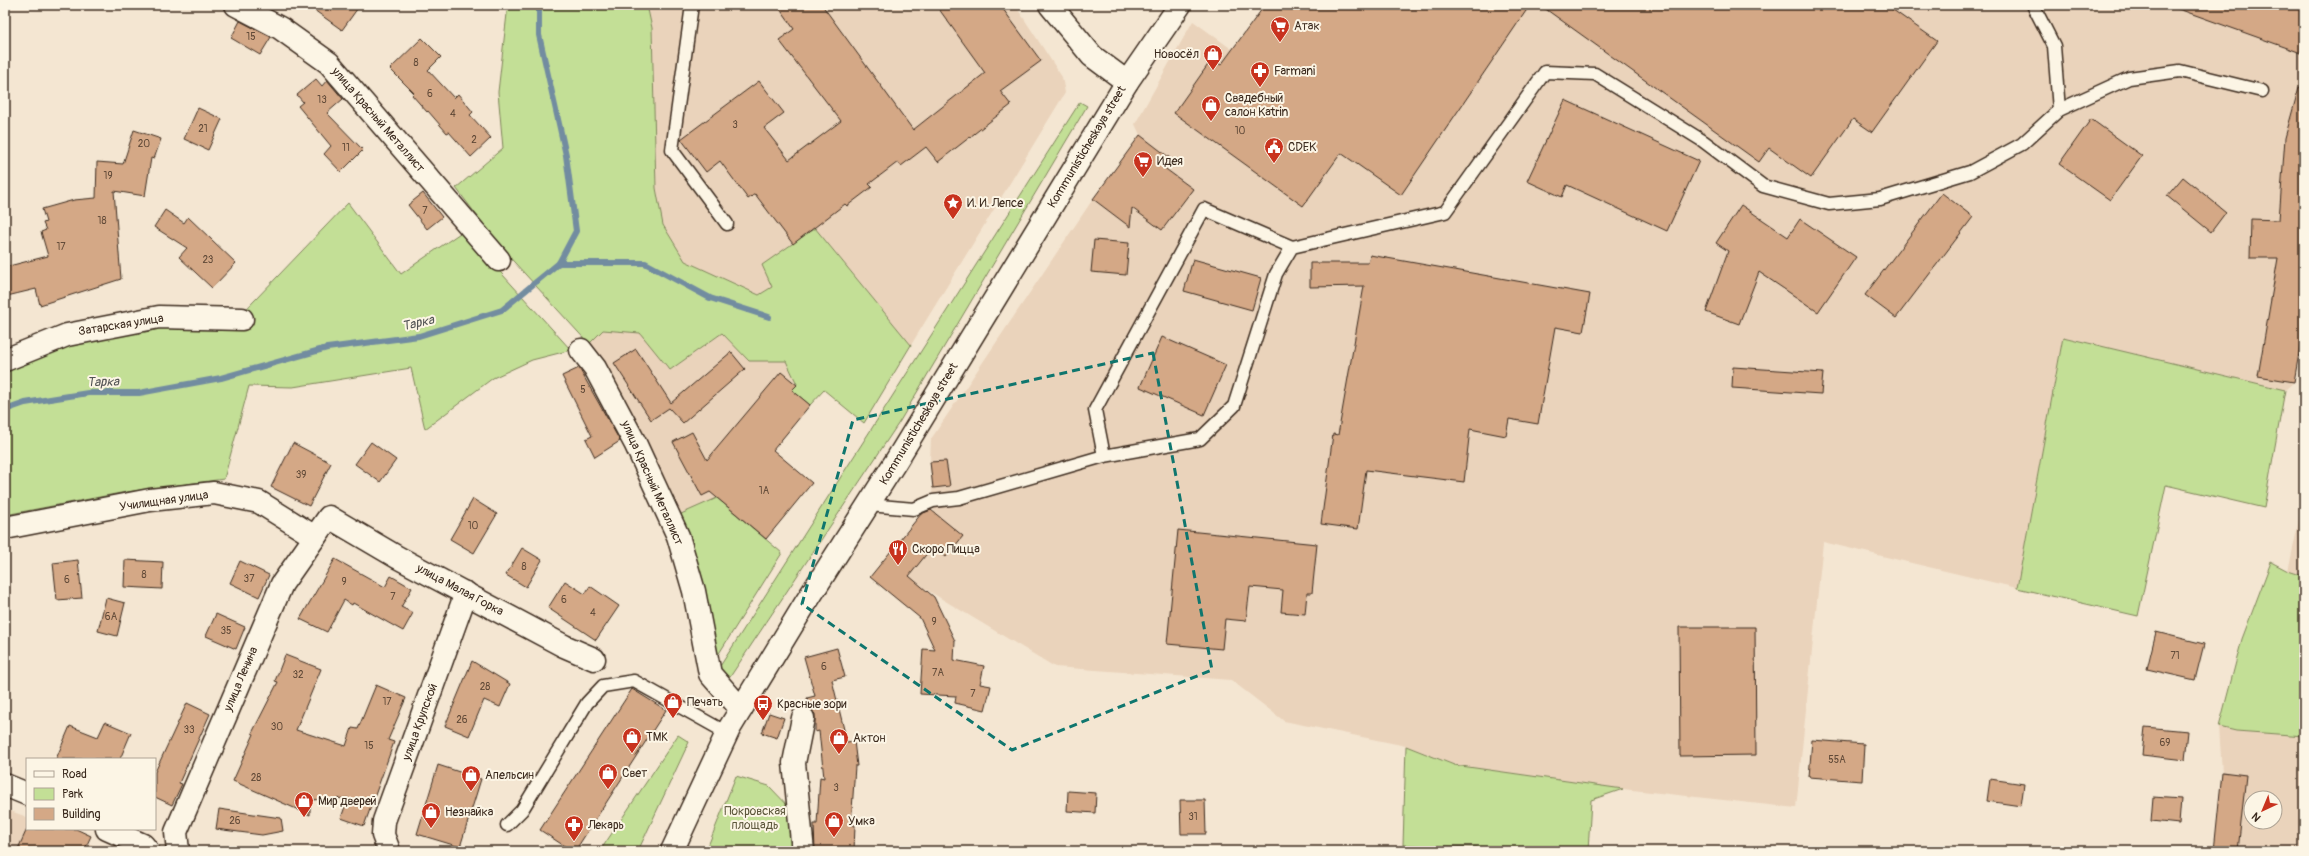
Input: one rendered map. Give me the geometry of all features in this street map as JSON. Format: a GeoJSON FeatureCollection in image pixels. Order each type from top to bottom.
{"type":"FeatureCollection","features":[{"type":"Feature","properties":{"kind":"street","name":"улица Красный Металлист"},"geometry":{"type":"LineString","coordinates":[[236,5],[280,28],[329,63],[499,260]]}},
{"type":"Feature","properties":{"kind":"street"},"geometry":{"type":"LineString","coordinates":[[262,5],[280,28]]}},
{"type":"Feature","properties":{"kind":"street"},"geometry":{"type":"LineString","coordinates":[[1050,5],[1092,56],[1127,82]]}},
{"type":"Feature","properties":{"kind":"street","name":"Kommunisticheskaya street"},"geometry":{"type":"LineString","coordinates":[[672,851],[726,733],[805,604],[869,505],[1127,82],[1180,5]]}},
{"type":"Feature","properties":{"kind":"street","name":"Затарская улица"},"geometry":{"type":"LineString","coordinates":[[5,360],[67,334],[159,317],[242,319]]}},
{"type":"Feature","properties":{"kind":"street","name":"улица Красный Металлист"},"geometry":{"type":"LineString","coordinates":[[581,350],[596,368],[636,443],[678,536],[694,592],[710,674],[741,709]]}},
{"type":"Feature","properties":{"kind":"street","name":"Училищная улица"},"geometry":{"type":"LineString","coordinates":[[5,528],[150,500],[214,493],[259,502],[315,536]]}},
{"type":"Feature","properties":{"kind":"street","name":"улица Ленина"},"geometry":{"type":"LineString","coordinates":[[178,851],[176,832],[282,584],[329,517]]}},
{"type":"Feature","properties":{"kind":"street","name":"улица Малая Горка"},"geometry":{"type":"LineString","coordinates":[[329,517],[397,557],[564,646],[594,659]]}},
{"type":"Feature","properties":{"kind":"street","name":"улица Крупской"},"geometry":{"type":"LineString","coordinates":[[386,851],[388,848],[383,835],[384,821],[466,593]]}},
{"type":"Feature","properties":{"kind":"street"},"geometry":{"type":"LineString","coordinates":[[803,718],[794,763],[803,851]]}},
{"type":"Feature","properties":{"kind":"street"},"geometry":{"type":"LineString","coordinates":[[5,785],[26,794]]}},
{"type":"Feature","properties":{"kind":"street"},"geometry":{"type":"LineString","coordinates":[[109,830],[143,846],[148,851]]}},
{"type":"Feature","properties":{"kind":"lane"},"geometry":{"type":"LineString","coordinates":[[692,5],[672,150],[727,224]]}},
{"type":"Feature","properties":{"kind":"lane"},"geometry":{"type":"LineString","coordinates":[[2033,5],[2054,46],[2058,110]]}},
{"type":"Feature","properties":{"kind":"lane"},"geometry":{"type":"LineString","coordinates":[[1104,456],[1095,410],[1204,209],[1292,247],[1445,212],[1545,72],[1595,74],[1703,141],[1763,186],[1829,204],[1880,199],[1970,172],[2022,144],[2058,110],[2129,78],[2180,71],[2262,91]]}},
{"type":"Feature","properties":{"kind":"lane"},"geometry":{"type":"LineString","coordinates":[[869,505],[914,509],[933,501],[959,498],[1104,456],[1200,439],[1234,406],[1276,274],[1292,247]]}},
{"type":"Feature","properties":{"kind":"lane"},"geometry":{"type":"LineString","coordinates":[[506,826],[522,810],[587,703],[603,686],[634,681],[726,733]]}},
{"type":"Feature","properties":{"kind":"highlighted area"},"geometry":{"type":"Polygon","coordinates":[[[1153,353],[1212,670],[1012,750],[802,604],[853,420],[1153,353]]]}},
{"type":"Feature","properties":{"kind":"shaded area"},"geometry":{"type":"Polygon","coordinates":[[[647,5],[1015,5],[1062,77],[1065,93],[911,345],[815,228],[793,244],[772,287],[759,295],[685,261],[663,225],[656,188],[652,28],[647,5]]]}},
{"type":"Feature","properties":{"kind":"shaded area"},"geometry":{"type":"Polygon","coordinates":[[[1265,5],[2304,5],[2304,324],[2294,382],[2285,390],[2063,337],[2017,588],[1823,542],[1796,808],[1623,789],[1454,765],[1406,746],[1284,721],[1231,680],[1055,667],[922,587],[906,607],[870,577],[927,507],[934,513],[930,462],[931,439],[1093,199],[1123,221],[1132,208],[1162,230],[1192,189],[1163,167],[1170,158],[1140,135],[1135,124],[1193,21],[1233,50],[1265,5]]]}},
{"type":"Feature","properties":{"kind":"shaded area"},"geometry":{"type":"Polygon","coordinates":[[[603,330],[641,333],[670,370],[722,333],[749,361],[786,361],[797,385],[733,461],[741,469],[717,498],[681,514],[589,344],[603,330]]]}},
{"type":"Feature","properties":{"kind":"shaded area"},"geometry":{"type":"Polygon","coordinates":[[[2304,498],[2304,576],[2288,571],[2304,498]]]}},
{"type":"Feature","properties":{"kind":"shaded area"},"geometry":{"type":"Polygon","coordinates":[[[2219,727],[2236,731],[2304,736],[2304,851],[2214,851],[2222,772],[2219,727]]]}},
{"type":"Feature","properties":{"kind":"shaded area"},"geometry":{"type":"Polygon","coordinates":[[[5,809],[26,817],[26,830],[78,830],[91,836],[88,843],[108,851],[5,851],[5,809]]]}},
{"type":"Feature","properties":{"kind":"green space"},"geometry":{"type":"Polygon","coordinates":[[[508,5],[647,5],[652,28],[656,188],[663,225],[685,261],[759,295],[772,287],[762,265],[815,228],[911,345],[864,423],[824,390],[810,405],[792,390],[797,384],[786,361],[749,361],[722,333],[670,370],[640,333],[603,330],[589,344],[504,251],[456,188],[503,148],[498,92],[508,5]]]}},
{"type":"Feature","properties":{"kind":"green space"},"geometry":{"type":"Polygon","coordinates":[[[1080,102],[1087,106],[900,421],[730,677],[717,671],[1080,102]]]}},
{"type":"Feature","properties":{"kind":"green space"},"geometry":{"type":"Polygon","coordinates":[[[348,203],[401,274],[463,231],[571,350],[532,360],[493,378],[425,429],[411,368],[293,387],[249,386],[224,479],[126,492],[5,515],[5,371],[73,341],[155,323],[232,324],[348,203]]]}},
{"type":"Feature","properties":{"kind":"green space"},"geometry":{"type":"Polygon","coordinates":[[[2063,337],[2285,390],[2264,508],[2166,485],[2138,616],[2017,588],[2063,337]]]}},
{"type":"Feature","properties":{"kind":"green space"},"geometry":{"type":"Polygon","coordinates":[[[717,498],[782,553],[713,663],[681,514],[717,498]]]}},
{"type":"Feature","properties":{"kind":"green space"},"geometry":{"type":"Polygon","coordinates":[[[2271,562],[2288,571],[2304,576],[2304,736],[2236,731],[2219,727],[2242,639],[2271,562]]]}},
{"type":"Feature","properties":{"kind":"green space"},"geometry":{"type":"Polygon","coordinates":[[[678,735],[689,742],[638,851],[600,851],[678,735]]]}},
{"type":"Feature","properties":{"kind":"green space"},"geometry":{"type":"Polygon","coordinates":[[[1406,746],[1454,765],[1623,789],[1591,800],[1588,851],[1477,851],[1477,847],[1403,845],[1406,746]]]}},
{"type":"Feature","properties":{"kind":"green space","name":"Покровская площадь"},"geometry":{"type":"Polygon","coordinates":[[[736,776],[769,786],[793,811],[797,851],[706,851],[736,776]]]}},
{"type":"Feature","properties":{"kind":"building"},"geometry":{"type":"Polygon","coordinates":[[[307,5],[360,5],[342,30],[307,5]]]}},
{"type":"Feature","properties":{"kind":"building"},"geometry":{"type":"Polygon","coordinates":[[[777,5],[822,5],[913,130],[985,73],[936,5],[1000,5],[1041,61],[1000,91],[1011,105],[938,162],[926,147],[901,166],[898,162],[869,184],[872,187],[847,206],[845,204],[793,244],[755,194],[748,199],[720,161],[706,172],[681,139],[759,81],[784,113],[764,128],[789,160],[841,121],[779,40],[794,29],[777,5]]]}},
{"type":"Feature","properties":{"kind":"building"},"geometry":{"type":"Polygon","coordinates":[[[1265,5],[1530,5],[1401,195],[1341,153],[1303,206],[1174,113],[1212,59],[1221,65],[1265,5]]]}},
{"type":"Feature","properties":{"kind":"building"},"geometry":{"type":"Polygon","coordinates":[[[1540,5],[1886,5],[1937,41],[1872,132],[1853,119],[1811,178],[1769,148],[1759,162],[1540,5]]]}},
{"type":"Feature","properties":{"kind":"building"},"geometry":{"type":"Polygon","coordinates":[[[2174,5],[2304,5],[2304,54],[2173,7],[2174,5]]]}},
{"type":"Feature","properties":{"kind":"building"},"geometry":{"type":"Polygon","coordinates":[[[240,21],[271,37],[260,55],[231,38],[240,21]]]}},
{"type":"Feature","properties":{"kind":"building"},"geometry":{"type":"Polygon","coordinates":[[[422,38],[441,57],[428,70],[454,98],[458,94],[473,112],[470,115],[491,138],[471,157],[449,132],[447,133],[428,111],[427,112],[412,95],[414,93],[390,69],[422,38]]]}},
{"type":"Feature","properties":{"kind":"building"},"geometry":{"type":"Polygon","coordinates":[[[316,79],[322,86],[327,80],[343,99],[327,113],[363,150],[341,172],[324,154],[331,146],[298,106],[303,102],[297,95],[316,79]]]}},
{"type":"Feature","properties":{"kind":"building"},"geometry":{"type":"Polygon","coordinates":[[[2299,87],[2304,88],[2304,324],[2294,382],[2258,376],[2278,258],[2250,258],[2251,219],[2279,220],[2285,138],[2299,87]]]}},
{"type":"Feature","properties":{"kind":"building"},"geometry":{"type":"Polygon","coordinates":[[[1565,100],[1699,161],[1667,231],[1567,185],[1562,197],[1527,181],[1565,100]]]}},
{"type":"Feature","properties":{"kind":"building"},"geometry":{"type":"Polygon","coordinates":[[[198,108],[222,119],[208,150],[184,139],[198,108]]]}},
{"type":"Feature","properties":{"kind":"building"},"geometry":{"type":"Polygon","coordinates":[[[2091,119],[2142,156],[2110,200],[2059,164],[2091,119]]]}},
{"type":"Feature","properties":{"kind":"building"},"geometry":{"type":"Polygon","coordinates":[[[134,130],[161,139],[154,159],[151,158],[145,196],[114,191],[121,279],[40,305],[36,289],[7,296],[5,267],[48,256],[41,232],[46,230],[43,223],[46,222],[42,209],[74,200],[96,198],[97,162],[123,164],[134,130]]]}},
{"type":"Feature","properties":{"kind":"building","name":"Идея"},"geometry":{"type":"Polygon","coordinates":[[[1140,135],[1170,158],[1163,167],[1193,189],[1162,230],[1132,208],[1130,227],[1093,199],[1140,135]]]}},
{"type":"Feature","properties":{"kind":"building"},"geometry":{"type":"Polygon","coordinates":[[[2183,177],[2226,212],[2211,232],[2167,196],[2183,177]]]}},
{"type":"Feature","properties":{"kind":"building"},"geometry":{"type":"Polygon","coordinates":[[[423,193],[442,217],[427,229],[408,205],[423,193]]]}},
{"type":"Feature","properties":{"kind":"building"},"geometry":{"type":"Polygon","coordinates":[[[1942,193],[1973,217],[1896,318],[1865,295],[1942,193]]]}},
{"type":"Feature","properties":{"kind":"building"},"geometry":{"type":"Polygon","coordinates":[[[1741,205],[1788,237],[1800,219],[1856,257],[1818,312],[1759,272],[1739,324],[1706,312],[1728,251],[1716,243],[1741,205]]]}},
{"type":"Feature","properties":{"kind":"building"},"geometry":{"type":"Polygon","coordinates":[[[165,210],[184,223],[188,217],[236,263],[212,288],[179,257],[187,248],[154,227],[165,210]]]}},
{"type":"Feature","properties":{"kind":"building"},"geometry":{"type":"Polygon","coordinates":[[[1094,240],[1129,243],[1126,275],[1091,272],[1094,240]]]}},
{"type":"Feature","properties":{"kind":"building"},"geometry":{"type":"Polygon","coordinates":[[[1370,255],[1590,294],[1583,332],[1555,327],[1538,424],[1509,419],[1506,436],[1470,429],[1464,482],[1366,470],[1358,529],[1321,524],[1333,434],[1338,435],[1364,286],[1310,287],[1310,263],[1368,263],[1370,255]]]}},
{"type":"Feature","properties":{"kind":"building"},"geometry":{"type":"Polygon","coordinates":[[[1193,259],[1261,278],[1252,310],[1184,291],[1193,259]]]}},
{"type":"Feature","properties":{"kind":"building"},"geometry":{"type":"Polygon","coordinates":[[[1162,337],[1226,365],[1204,415],[1140,387],[1162,337]]]}},
{"type":"Feature","properties":{"kind":"building"},"geometry":{"type":"Polygon","coordinates":[[[636,349],[671,403],[731,352],[745,369],[683,423],[669,408],[651,420],[614,363],[636,349]]]}},
{"type":"Feature","properties":{"kind":"building"},"geometry":{"type":"Polygon","coordinates":[[[1733,367],[1823,373],[1821,394],[1732,388],[1733,367]]]}},
{"type":"Feature","properties":{"kind":"building"},"geometry":{"type":"Polygon","coordinates":[[[579,368],[620,441],[595,457],[586,439],[592,436],[562,376],[579,368]]]}},
{"type":"Feature","properties":{"kind":"building"},"geometry":{"type":"Polygon","coordinates":[[[781,372],[797,385],[792,390],[810,405],[773,450],[812,483],[766,539],[710,492],[702,496],[673,442],[692,432],[707,460],[781,372]]]}},
{"type":"Feature","properties":{"kind":"building"},"geometry":{"type":"Polygon","coordinates":[[[371,442],[396,460],[380,482],[355,464],[371,442]]]}},
{"type":"Feature","properties":{"kind":"building"},"geometry":{"type":"Polygon","coordinates":[[[293,443],[331,463],[309,506],[271,487],[293,443]]]}},
{"type":"Feature","properties":{"kind":"building"},"geometry":{"type":"Polygon","coordinates":[[[946,461],[950,486],[933,488],[930,462],[946,461]]]}},
{"type":"Feature","properties":{"kind":"building"},"geometry":{"type":"Polygon","coordinates":[[[473,499],[497,514],[474,553],[450,539],[473,499]]]}},
{"type":"Feature","properties":{"kind":"building"},"geometry":{"type":"Polygon","coordinates":[[[931,510],[963,536],[946,557],[933,546],[909,576],[934,597],[955,641],[954,660],[984,666],[980,684],[991,686],[985,710],[955,703],[956,696],[920,694],[923,649],[935,650],[920,618],[870,577],[921,514],[931,510]]]}},
{"type":"Feature","properties":{"kind":"building"},"geometry":{"type":"Polygon","coordinates":[[[1178,530],[1317,544],[1312,593],[1307,593],[1305,614],[1281,612],[1283,590],[1250,587],[1246,621],[1225,619],[1222,649],[1167,644],[1178,530]]]}},
{"type":"Feature","properties":{"kind":"building"},"geometry":{"type":"Polygon","coordinates":[[[522,548],[542,560],[526,587],[506,575],[522,548]]]}},
{"type":"Feature","properties":{"kind":"building"},"geometry":{"type":"Polygon","coordinates":[[[335,559],[385,587],[391,576],[412,588],[401,607],[413,613],[403,631],[353,603],[352,605],[344,600],[327,632],[300,619],[335,559]]]}},
{"type":"Feature","properties":{"kind":"building"},"geometry":{"type":"Polygon","coordinates":[[[78,560],[82,598],[57,600],[53,563],[78,560]]]}},
{"type":"Feature","properties":{"kind":"building"},"geometry":{"type":"Polygon","coordinates":[[[125,560],[163,562],[162,589],[124,587],[125,560]]]}},
{"type":"Feature","properties":{"kind":"building"},"geometry":{"type":"Polygon","coordinates":[[[240,561],[269,575],[259,597],[230,583],[240,561]]]}},
{"type":"Feature","properties":{"kind":"building"},"geometry":{"type":"Polygon","coordinates":[[[565,581],[585,594],[590,586],[619,606],[596,640],[548,608],[565,581]]]}},
{"type":"Feature","properties":{"kind":"building"},"geometry":{"type":"Polygon","coordinates":[[[106,598],[125,603],[117,636],[98,631],[106,598]]]}},
{"type":"Feature","properties":{"kind":"building"},"geometry":{"type":"Polygon","coordinates":[[[216,614],[245,627],[236,649],[206,636],[216,614]]]}},
{"type":"Feature","properties":{"kind":"building"},"geometry":{"type":"Polygon","coordinates":[[[1679,627],[1755,627],[1756,755],[1680,756],[1679,627]]]}},
{"type":"Feature","properties":{"kind":"building"},"geometry":{"type":"Polygon","coordinates":[[[2156,632],[2204,644],[2195,680],[2147,669],[2156,632]]]}},
{"type":"Feature","properties":{"kind":"building"},"geometry":{"type":"Polygon","coordinates":[[[837,648],[845,677],[832,680],[847,742],[854,741],[857,766],[855,766],[851,825],[855,825],[854,851],[815,851],[814,824],[817,824],[820,777],[824,778],[819,731],[815,732],[815,714],[809,708],[807,698],[815,696],[804,657],[837,648]]]}},
{"type":"Feature","properties":{"kind":"building"},"geometry":{"type":"Polygon","coordinates":[[[285,655],[321,669],[296,730],[346,746],[352,728],[358,729],[376,685],[406,698],[388,740],[394,742],[364,826],[341,818],[348,798],[310,800],[310,815],[233,781],[254,734],[252,733],[278,682],[275,681],[285,655]]]}},
{"type":"Feature","properties":{"kind":"building"},"geometry":{"type":"Polygon","coordinates":[[[472,661],[510,684],[500,707],[484,700],[469,736],[445,726],[472,661]]]}},
{"type":"Feature","properties":{"kind":"building"},"geometry":{"type":"Polygon","coordinates":[[[632,689],[666,710],[575,851],[572,851],[540,830],[632,689]]]}},
{"type":"Feature","properties":{"kind":"building"},"geometry":{"type":"Polygon","coordinates":[[[187,703],[210,714],[179,783],[182,784],[172,805],[156,797],[156,770],[187,703]]]}},
{"type":"Feature","properties":{"kind":"building"},"geometry":{"type":"Polygon","coordinates":[[[769,713],[784,718],[777,738],[762,733],[769,713]]]}},
{"type":"Feature","properties":{"kind":"building"},"geometry":{"type":"Polygon","coordinates":[[[105,722],[131,733],[120,758],[56,758],[70,726],[98,737],[105,722]]]}},
{"type":"Feature","properties":{"kind":"building"},"geometry":{"type":"Polygon","coordinates":[[[2145,727],[2188,731],[2185,760],[2142,755],[2145,727]]]}},
{"type":"Feature","properties":{"kind":"building"},"geometry":{"type":"Polygon","coordinates":[[[1812,740],[1864,744],[1862,781],[1809,777],[1812,740]]]}},
{"type":"Feature","properties":{"kind":"building"},"geometry":{"type":"Polygon","coordinates":[[[438,765],[481,779],[460,847],[417,834],[438,765]]]}},
{"type":"Feature","properties":{"kind":"building"},"geometry":{"type":"Polygon","coordinates":[[[2222,772],[2246,775],[2244,790],[2243,790],[2238,851],[2214,851],[2222,772]]]}},
{"type":"Feature","properties":{"kind":"building"},"geometry":{"type":"Polygon","coordinates":[[[1990,779],[2024,784],[2021,806],[1987,801],[1990,779]]]}},
{"type":"Feature","properties":{"kind":"building"},"geometry":{"type":"Polygon","coordinates":[[[1068,791],[1096,793],[1095,813],[1067,811],[1068,791]]]}},
{"type":"Feature","properties":{"kind":"building"},"geometry":{"type":"Polygon","coordinates":[[[2153,797],[2181,799],[2179,824],[2151,821],[2153,797]]]}},
{"type":"Feature","properties":{"kind":"building"},"geometry":{"type":"Polygon","coordinates":[[[1180,800],[1205,800],[1206,834],[1181,834],[1180,800]]]}},
{"type":"Feature","properties":{"kind":"building"},"geometry":{"type":"Polygon","coordinates":[[[219,809],[281,818],[283,831],[262,835],[216,829],[219,809]]]}},
{"type":"Feature","properties":{"kind":"building"},"geometry":{"type":"Polygon","coordinates":[[[27,830],[78,830],[91,836],[84,851],[17,851],[27,830]]]}},
{"type":"Feature","properties":{"kind":"waterway","name":"Тарка"},"geometry":{"type":"LineString","coordinates":[[5,410],[25,403],[88,393],[139,393],[221,378],[327,348],[419,336],[502,310],[559,263],[576,231],[566,155],[539,35],[539,5]]}},
{"type":"Feature","properties":{"kind":"waterway"},"geometry":{"type":"LineString","coordinates":[[559,263],[645,263],[710,298],[769,317]]}},
{"type":"Feature","properties":{"kind":"place","name":"Атак"},"geometry":{"type":"Point","coordinates":[1280,43]}},
{"type":"Feature","properties":{"kind":"place","name":"Новосёл"},"geometry":{"type":"Point","coordinates":[1213,71]}},
{"type":"Feature","properties":{"kind":"place","name":"Farmani"},"geometry":{"type":"Point","coordinates":[1260,88]}},
{"type":"Feature","properties":{"kind":"place","name":"Свадебный салон Katrin"},"geometry":{"type":"Point","coordinates":[1211,122]}},
{"type":"Feature","properties":{"kind":"place","name":"CDEK"},"geometry":{"type":"Point","coordinates":[1274,164]}},
{"type":"Feature","properties":{"kind":"place","name":"Идея"},"geometry":{"type":"Point","coordinates":[1143,178]}},
{"type":"Feature","properties":{"kind":"place","name":"И. И. Лепсе"},"geometry":{"type":"Point","coordinates":[953,220]}},
{"type":"Feature","properties":{"kind":"place","name":"Скоро Пицца"},"geometry":{"type":"Point","coordinates":[898,566]}},
{"type":"Feature","properties":{"kind":"place","name":"Печать"},"geometry":{"type":"Point","coordinates":[673,719]}},
{"type":"Feature","properties":{"kind":"place","name":"Красные зори"},"geometry":{"type":"Point","coordinates":[763,721]}},
{"type":"Feature","properties":{"kind":"place","name":"ТМК"},"geometry":{"type":"Point","coordinates":[632,754]}},
{"type":"Feature","properties":{"kind":"place","name":"Актон"},"geometry":{"type":"Point","coordinates":[839,755]}},
{"type":"Feature","properties":{"kind":"place","name":"Свет"},"geometry":{"type":"Point","coordinates":[608,790]}},
{"type":"Feature","properties":{"kind":"place","name":"Апельсин"},"geometry":{"type":"Point","coordinates":[471,792]}},
{"type":"Feature","properties":{"kind":"place","name":"Мир дверей"},"geometry":{"type":"Point","coordinates":[304,818]}},
{"type":"Feature","properties":{"kind":"place","name":"Незнайка"},"geometry":{"type":"Point","coordinates":[431,829]}},
{"type":"Feature","properties":{"kind":"place","name":"Умка"},"geometry":{"type":"Point","coordinates":[834,838]}},
{"type":"Feature","properties":{"kind":"place","name":"Лекарь"},"geometry":{"type":"Point","coordinates":[574,842]}}]}
